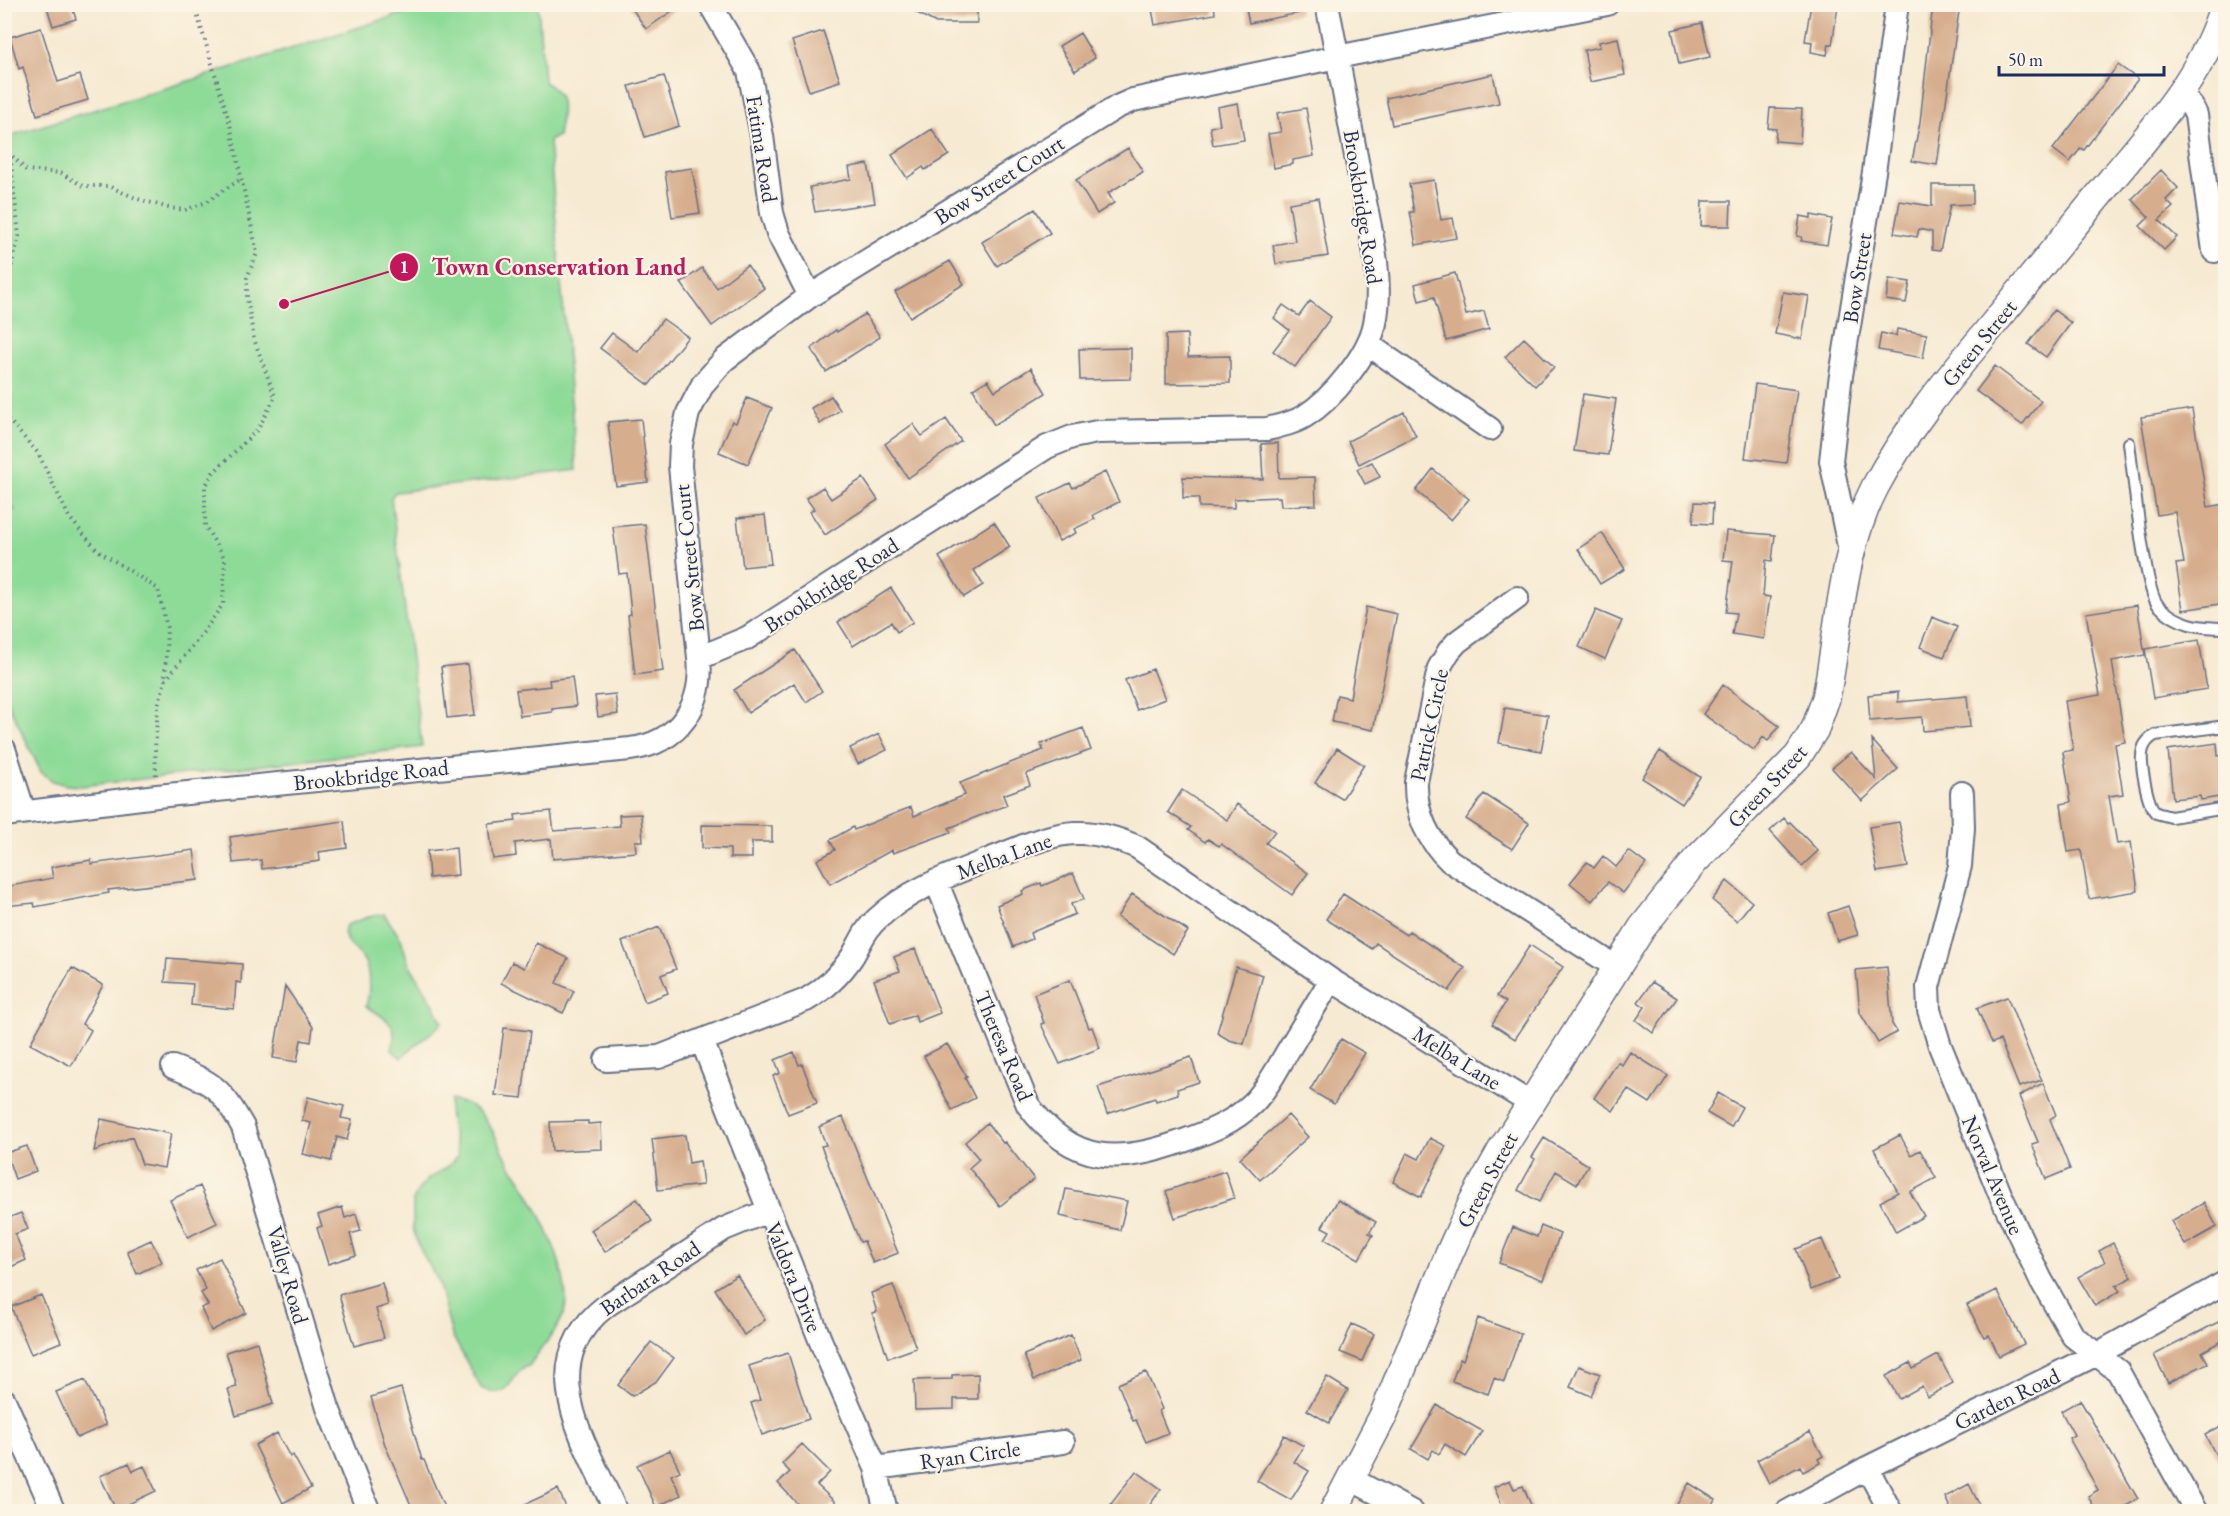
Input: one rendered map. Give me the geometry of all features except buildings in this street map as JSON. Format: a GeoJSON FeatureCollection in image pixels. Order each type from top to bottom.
{"type":"FeatureCollection","features":[{"type":"Feature","properties":{"kind":"street","name":"Fatima Road"},"geometry":{"type":"LineString","coordinates":[[710,4],[749,71],[760,126],[772,213],[778,232],[810,296]]}},
{"type":"Feature","properties":{"kind":"street","name":"Brookbridge Road"},"geometry":{"type":"LineString","coordinates":[[14,814],[157,796],[642,747],[666,736],[688,714],[699,684],[699,658],[747,638],[1053,444],[1097,432],[1250,430],[1281,426],[1304,417],[1318,406],[1349,373],[1369,345],[1374,332],[1377,310],[1376,271],[1327,4]]}},
{"type":"Feature","properties":{"kind":"street","name":"Bow Street Court"},"geometry":{"type":"LineString","coordinates":[[699,658],[680,466],[685,423],[697,393],[717,367],[810,296],[1117,107],[1151,95],[1607,4]]}},
{"type":"Feature","properties":{"kind":"street","name":"Bow Street"},"geometry":{"type":"LineString","coordinates":[[1850,551],[1831,461],[1840,382],[1874,172],[1897,4]]}},
{"type":"Feature","properties":{"kind":"street","name":"Green Street"},"geometry":{"type":"LineString","coordinates":[[1333,1512],[1383,1416],[1473,1201],[1530,1103],[1642,928],[1680,879],[1791,765],[1810,739],[1820,719],[1826,698],[1850,551],[1874,489],[1909,433],[1953,373],[2180,93],[2207,48],[2224,4]]}},
{"type":"Feature","properties":{"kind":"street"},"geometry":{"type":"LineString","coordinates":[[2180,93],[2196,115],[2214,250]]}},
{"type":"Feature","properties":{"kind":"street"},"geometry":{"type":"LineString","coordinates":[[1369,345],[1490,429]]}},
{"type":"Feature","properties":{"kind":"street","name":"Patrick Circle"},"geometry":{"type":"LineString","coordinates":[[1517,598],[1457,642],[1438,668],[1417,769],[1415,795],[1419,813],[1433,842],[1450,861],[1616,967]]}},
{"type":"Feature","properties":{"kind":"street"},"geometry":{"type":"LineString","coordinates":[[4,748],[14,814]]}},
{"type":"Feature","properties":{"kind":"street","name":"Norval Avenue"},"geometry":{"type":"LineString","coordinates":[[1962,793],[1963,828],[1960,866],[1929,979],[1929,1010],[1940,1046],[2020,1239],[2073,1336],[2080,1344],[2118,1371],[2196,1512]]}},
{"type":"Feature","properties":{"kind":"street","name":"Melba Lane"},"geometry":{"type":"LineString","coordinates":[[606,1060],[659,1057],[816,994],[846,966],[864,934],[877,918],[904,899],[936,881],[1049,837],[1088,833],[1113,837],[1137,847],[1332,980],[1530,1103]]}},
{"type":"Feature","properties":{"kind":"street","name":"Theresa Road"},"geometry":{"type":"LineString","coordinates":[[936,881],[1028,1105],[1039,1120],[1068,1143],[1103,1155],[1131,1156],[1158,1150],[1215,1129],[1244,1112],[1262,1093],[1332,980]]}},
{"type":"Feature","properties":{"kind":"street","name":"Valdora Drive"},"geometry":{"type":"LineString","coordinates":[[702,1041],[830,1364],[876,1468],[886,1512]]}},
{"type":"Feature","properties":{"kind":"street","name":"Valley Road"},"geometry":{"type":"LineString","coordinates":[[173,1067],[215,1086],[231,1105],[243,1127],[328,1408],[369,1512]]}},
{"type":"Feature","properties":{"kind":"street","name":"Barbara Road"},"geometry":{"type":"LineString","coordinates":[[616,1512],[568,1397],[569,1364],[580,1334],[595,1315],[607,1305],[724,1229],[768,1211]]}},
{"type":"Feature","properties":{"kind":"street","name":"Garden Road"},"geometry":{"type":"LineString","coordinates":[[1787,1512],[1868,1468],[2097,1354],[2226,1282]]}},
{"type":"Feature","properties":{"kind":"street"},"geometry":{"type":"LineString","coordinates":[[4,1400],[54,1512]]}},
{"type":"Feature","properties":{"kind":"street","name":"Ryan Circle"},"geometry":{"type":"LineString","coordinates":[[876,1468],[1064,1442]]}},
{"type":"Feature","properties":{"kind":"street"},"geometry":{"type":"LineString","coordinates":[[1868,1468],[1891,1512]]}},
{"type":"Feature","properties":{"kind":"street"},"geometry":{"type":"LineString","coordinates":[[1351,1479],[1412,1512]]}},
{"type":"Feature","properties":{"kind":"lane"},"geometry":{"type":"LineString","coordinates":[[2129,443],[2148,580],[2156,604],[2182,622],[2200,628],[2226,628]]}},
{"type":"Feature","properties":{"kind":"lane"},"geometry":{"type":"LineString","coordinates":[[2226,726],[2156,735],[2146,742],[2142,753],[2150,804],[2156,813],[2171,817],[2226,808]]}},
{"type":"Feature","properties":{"kind":"path"},"geometry":{"type":"LineString","coordinates":[[165,681],[206,630],[223,604],[225,559],[205,526],[205,487],[213,473],[258,429],[275,397],[254,339],[247,299],[247,278],[257,253],[230,124],[194,4]]}},
{"type":"Feature","properties":{"kind":"path"},"geometry":{"type":"LineString","coordinates":[[4,148],[26,171],[61,173],[83,186],[108,186],[138,199],[184,210],[204,203],[241,179]]}},
{"type":"Feature","properties":{"kind":"path"},"geometry":{"type":"LineString","coordinates":[[4,295],[19,236],[10,154]]}},
{"type":"Feature","properties":{"kind":"path"},"geometry":{"type":"LineString","coordinates":[[4,415],[38,453],[69,517],[96,549],[158,589],[166,628],[165,681],[158,706],[155,748],[157,796]]}},
{"type":"Feature","properties":{"kind":"green space"},"geometry":{"type":"Polygon","coordinates":[[[429,5],[538,5],[544,82],[557,93],[562,105],[558,136],[549,141],[577,470],[396,492],[391,497],[422,747],[81,786],[53,781],[41,772],[5,697],[5,514],[15,510],[4,493],[5,137],[429,5]]]}},
{"type":"Feature","properties":{"kind":"green space"},"geometry":{"type":"Polygon","coordinates":[[[384,914],[401,939],[408,962],[442,1022],[401,1058],[392,1050],[393,1028],[385,1019],[366,1006],[369,984],[367,967],[362,957],[345,937],[346,925],[384,914]]]}},
{"type":"Feature","properties":{"kind":"green space"},"geometry":{"type":"Polygon","coordinates":[[[450,1100],[461,1102],[479,1112],[496,1136],[544,1224],[557,1256],[565,1287],[565,1311],[557,1327],[530,1365],[499,1392],[481,1388],[452,1335],[438,1281],[418,1245],[413,1228],[413,1201],[419,1189],[428,1179],[446,1168],[458,1156],[449,1114],[450,1100]]]}},
{"type":"Feature","properties":{"kind":"place","name":"Town Conservation Land"},"geometry":{"type":"Point","coordinates":[284,304]}}]}
